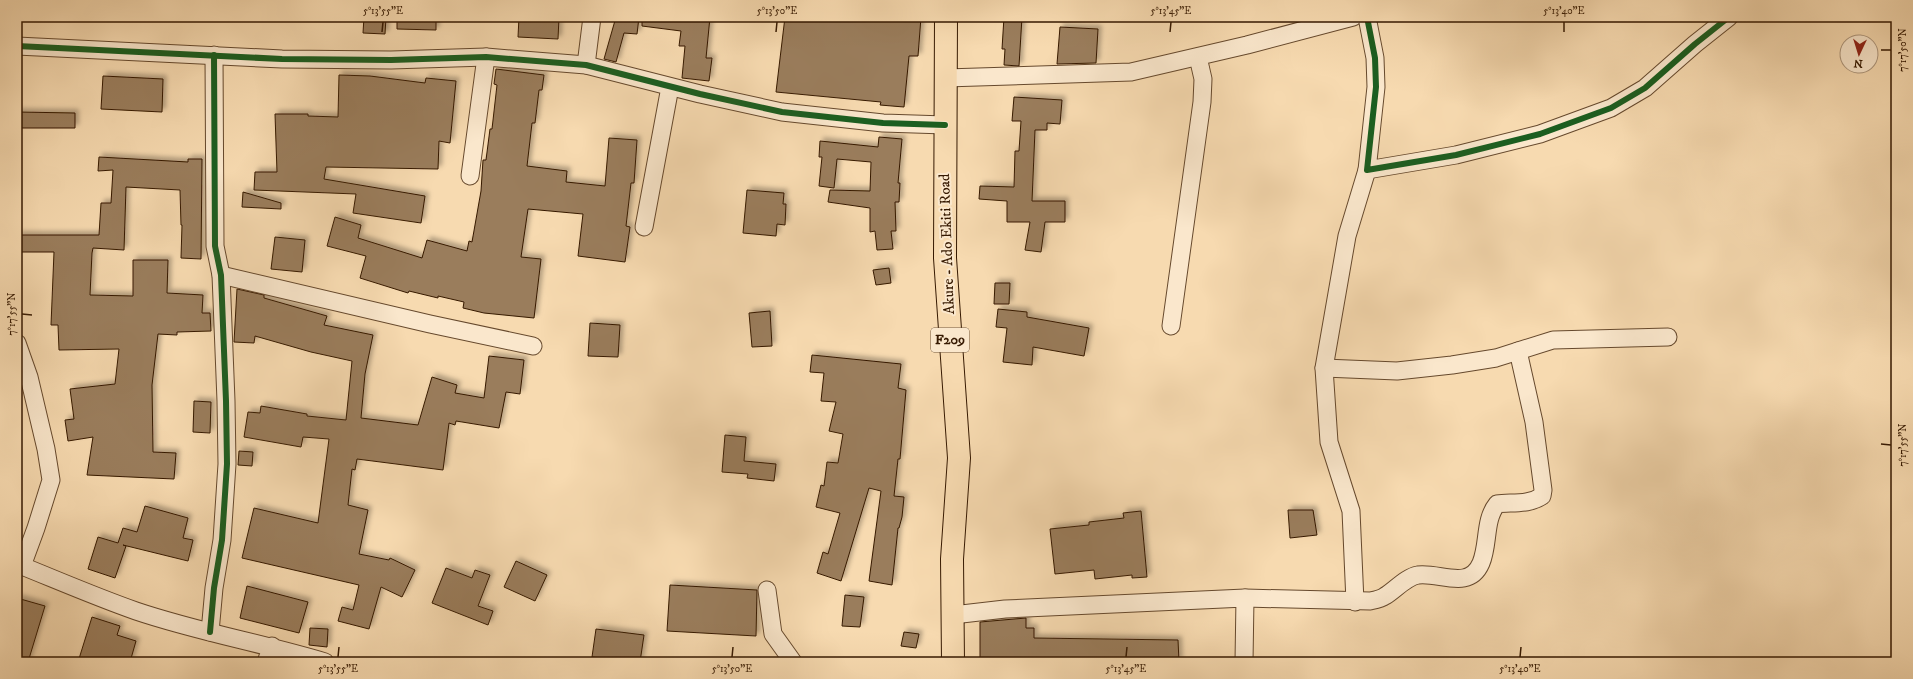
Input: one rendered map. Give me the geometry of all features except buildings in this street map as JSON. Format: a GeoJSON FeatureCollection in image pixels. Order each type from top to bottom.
{"type":"FeatureCollection","features":[{"type":"Feature","properties":{"kind":"main road","name":"Akure - Ado Ekiti Road"},"geometry":{"type":"LineString","coordinates":[[946,17],[945,258],[959,458],[952,559],[953,662]]}},
{"type":"Feature","properties":{"kind":"street"},"geometry":{"type":"LineString","coordinates":[[586,65],[592,17]]}},
{"type":"Feature","properties":{"kind":"street"},"geometry":{"type":"LineString","coordinates":[[946,78],[1131,72],[1305,31],[1353,17]]}},
{"type":"Feature","properties":{"kind":"street"},"geometry":{"type":"LineString","coordinates":[[1355,602],[1351,512],[1329,442],[1324,368],[1347,236],[1367,170],[1376,87],[1375,58],[1367,17]]}},
{"type":"Feature","properties":{"kind":"street"},"geometry":{"type":"LineString","coordinates":[[1367,170],[1456,155],[1540,134],[1611,108],[1645,88],[1700,39],[1728,17]]}},
{"type":"Feature","properties":{"kind":"street"},"geometry":{"type":"LineString","coordinates":[[17,46],[282,59],[391,60],[486,57],[586,65],[670,87],[782,112],[883,123],[945,125]]}},
{"type":"Feature","properties":{"kind":"street"},"geometry":{"type":"LineString","coordinates":[[210,632],[214,588],[222,540],[227,464],[221,274],[215,246],[214,55]]}},
{"type":"Feature","properties":{"kind":"street"},"geometry":{"type":"LineString","coordinates":[[470,176],[486,57]]}},
{"type":"Feature","properties":{"kind":"street"},"geometry":{"type":"LineString","coordinates":[[1171,326],[1202,102],[1203,79],[1198,57]]}},
{"type":"Feature","properties":{"kind":"street"},"geometry":{"type":"LineString","coordinates":[[644,228],[670,87]]}},
{"type":"Feature","properties":{"kind":"street"},"geometry":{"type":"LineString","coordinates":[[221,274],[430,324],[533,346]]}},
{"type":"Feature","properties":{"kind":"street"},"geometry":{"type":"LineString","coordinates":[[1324,368],[1397,371],[1452,365],[1496,358],[1553,340],[1668,337]]}},
{"type":"Feature","properties":{"kind":"street"},"geometry":{"type":"LineString","coordinates":[[17,343],[29,377],[46,449],[50,480],[36,528],[19,565],[136,611],[210,632],[269,654],[325,662]]}},
{"type":"Feature","properties":{"kind":"street"},"geometry":{"type":"LineString","coordinates":[[953,615],[1020,608],[1245,598],[1370,602],[1384,597],[1416,575],[1460,579],[1468,577],[1475,573],[1481,564],[1492,510],[1497,504],[1526,502],[1537,500],[1542,496],[1543,490],[1534,422],[1518,351]]}},
{"type":"Feature","properties":{"kind":"street"},"geometry":{"type":"LineString","coordinates":[[768,590],[773,634],[793,662]]}},
{"type":"Feature","properties":{"kind":"street"},"geometry":{"type":"LineString","coordinates":[[1244,662],[1245,598]]}},
{"type":"Feature","properties":{"kind":"cycle path"},"geometry":{"type":"LineString","coordinates":[[1367,17],[1375,58],[1376,87],[1367,170],[1456,155],[1540,134],[1611,108],[1645,88],[1695,44],[1729,17]]}},
{"type":"Feature","properties":{"kind":"cycle path"},"geometry":{"type":"LineString","coordinates":[[17,46],[282,59],[391,60],[486,57],[586,65],[700,94],[782,112],[883,123],[945,125]]}},
{"type":"Feature","properties":{"kind":"cycle path"},"geometry":{"type":"LineString","coordinates":[[210,632],[214,588],[222,540],[227,464],[221,275],[215,246],[214,55]]}}]}
